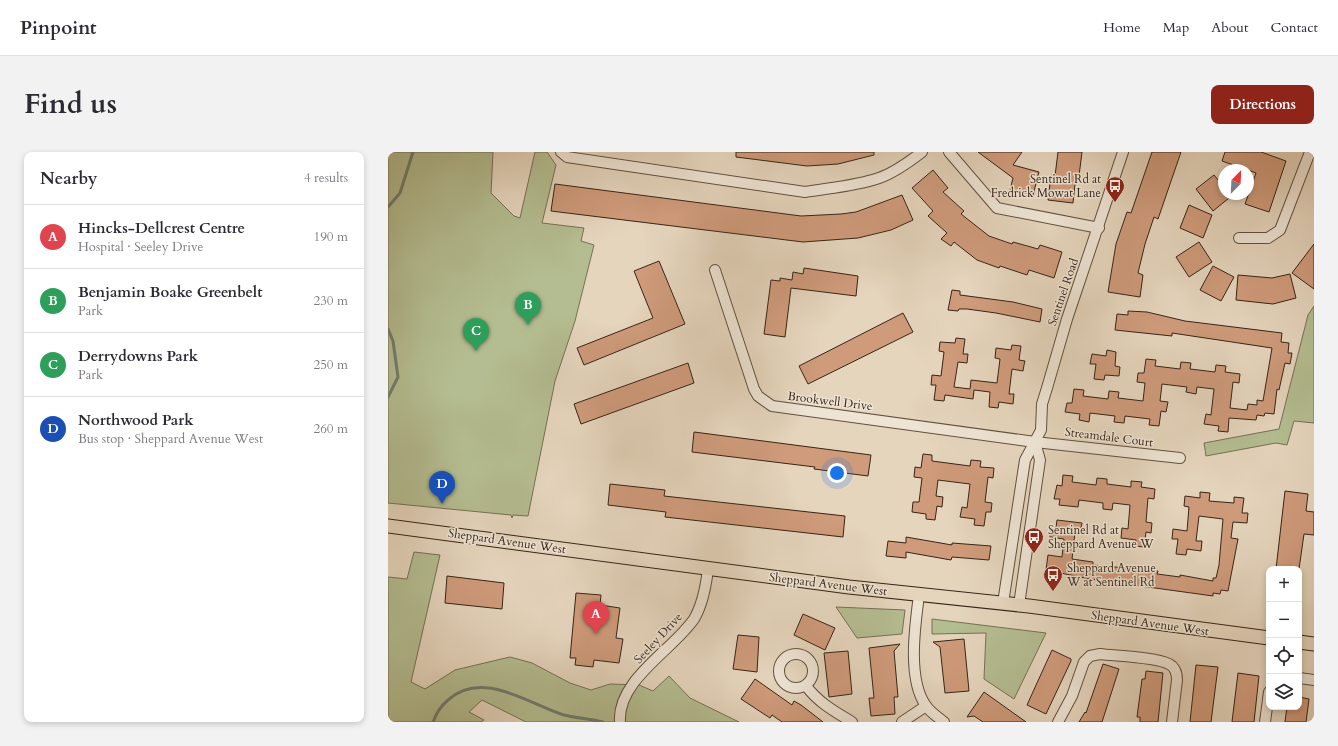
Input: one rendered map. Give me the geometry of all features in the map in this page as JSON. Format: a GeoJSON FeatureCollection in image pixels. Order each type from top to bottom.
{"type":"FeatureCollection","features":[{"type":"Feature","properties":{"kind":"main road","name":"Sheppard Avenue West"},"geometry":{"type":"LineString","coordinates":[[388,526],[708,569],[1003,603],[1266,638]]}},
{"type":"Feature","properties":{"kind":"main road"},"geometry":{"type":"LineString","coordinates":[[1302,642],[1314,644]]}},
{"type":"Feature","properties":{"kind":"street"},"geometry":{"type":"LineString","coordinates":[[561,152],[566,157],[805,192],[833,188],[880,178],[909,162],[922,152]]}},
{"type":"Feature","properties":{"kind":"street"},"geometry":{"type":"LineString","coordinates":[[949,152],[997,208],[1099,228]]}},
{"type":"Feature","properties":{"kind":"street","name":"Sentinel Road"},"geometry":{"type":"LineString","coordinates":[[1003,603],[1024,460],[1041,430],[1042,404],[1067,319],[1099,228],[1123,152]]}},
{"type":"Feature","properties":{"kind":"street"},"geometry":{"type":"LineString","coordinates":[[1239,238],[1268,238],[1280,230],[1310,152],[1314,153]]}},
{"type":"Feature","properties":{"kind":"street","name":"Brookwell Drive"},"geometry":{"type":"LineString","coordinates":[[715,270],[752,384],[758,396],[765,403],[783,408],[1035,442]]}},
{"type":"Feature","properties":{"kind":"street"},"geometry":{"type":"LineString","coordinates":[[1019,605],[1040,460],[1035,442]]}},
{"type":"Feature","properties":{"kind":"street","name":"Streamdale Court"},"geometry":{"type":"LineString","coordinates":[[1035,442],[1180,458]]}},
{"type":"Feature","properties":{"kind":"street","name":"Seeley Drive"},"geometry":{"type":"LineString","coordinates":[[620,722],[619,715],[628,692],[645,670],[693,620],[702,601],[708,569]]}},
{"type":"Feature","properties":{"kind":"street"},"geometry":{"type":"LineString","coordinates":[[919,594],[914,627],[914,668],[921,696],[926,706],[944,722]]}},
{"type":"Feature","properties":{"kind":"street"},"geometry":{"type":"LineString","coordinates":[[1058,722],[1072,696],[1084,662],[1090,656],[1100,654],[1162,662],[1172,667],[1177,675],[1177,680],[1172,722]]}},
{"type":"Feature","properties":{"kind":"street"},"geometry":{"type":"LineString","coordinates":[[1302,678],[1314,680]]}},
{"type":"Feature","properties":{"kind":"street"},"geometry":{"type":"LineString","coordinates":[[806,686],[815,698],[825,706],[852,722]]}},
{"type":"Feature","properties":{"kind":"street"},"geometry":{"type":"LineString","coordinates":[[902,722],[926,706]]}},
{"type":"Feature","properties":{"kind":"street"},"geometry":{"type":"LineString","coordinates":[[1265,722],[1267,710]]}},
{"type":"Feature","properties":{"kind":"green space"},"geometry":{"type":"Polygon","coordinates":[[[388,152],[493,152],[491,193],[514,216],[520,218],[535,152],[547,152],[556,165],[542,223],[584,228],[581,241],[594,245],[575,321],[555,381],[528,516],[513,515],[512,518],[511,515],[388,503],[388,152]]]}},
{"type":"Feature","properties":{"kind":"green space"},"geometry":{"type":"Polygon","coordinates":[[[1314,306],[1314,423],[1294,421],[1287,445],[1276,443],[1206,456],[1204,443],[1279,429],[1308,315],[1314,306]]]}},
{"type":"Feature","properties":{"kind":"green space"},"geometry":{"type":"Polygon","coordinates":[[[414,552],[440,555],[411,682],[425,689],[455,670],[510,657],[532,663],[570,683],[591,690],[610,684],[639,685],[653,691],[669,676],[690,698],[739,722],[526,722],[482,700],[469,712],[484,720],[481,722],[388,722],[388,577],[407,579],[414,552]]]}},
{"type":"Feature","properties":{"kind":"green space"},"geometry":{"type":"Polygon","coordinates":[[[836,607],[905,610],[902,634],[857,638],[836,607]]]}},
{"type":"Feature","properties":{"kind":"green space"},"geometry":{"type":"Polygon","coordinates":[[[932,619],[1046,633],[1014,699],[984,679],[986,633],[932,634],[932,619]]]}},
{"type":"Feature","properties":{"kind":"building"},"geometry":{"type":"Polygon","coordinates":[[[736,152],[874,152],[874,155],[838,164],[807,166],[736,157],[736,152]]]}},
{"type":"Feature","properties":{"kind":"building"},"geometry":{"type":"Polygon","coordinates":[[[978,152],[1022,152],[1013,165],[1039,172],[1033,195],[1010,190],[1013,178],[978,152]]]}},
{"type":"Feature","properties":{"kind":"building"},"geometry":{"type":"Polygon","coordinates":[[[1058,152],[1082,152],[1079,176],[1076,175],[1073,203],[1048,200],[1051,175],[1055,176],[1058,152]]]}},
{"type":"Feature","properties":{"kind":"building"},"geometry":{"type":"Polygon","coordinates":[[[1152,152],[1181,152],[1158,219],[1154,217],[1145,244],[1138,273],[1143,275],[1140,297],[1108,292],[1116,244],[1127,212],[1131,213],[1152,152]]]}},
{"type":"Feature","properties":{"kind":"building"},"geometry":{"type":"Polygon","coordinates":[[[1225,152],[1261,152],[1286,161],[1269,212],[1245,204],[1246,200],[1254,200],[1254,179],[1256,173],[1254,172],[1254,164],[1230,164],[1222,161],[1225,152]]]}},
{"type":"Feature","properties":{"kind":"building"},"geometry":{"type":"Polygon","coordinates":[[[933,170],[948,188],[943,192],[964,211],[961,214],[989,236],[1012,244],[1013,242],[1038,249],[1040,245],[1062,252],[1054,278],[1029,270],[1027,275],[1000,266],[999,268],[977,260],[954,242],[951,246],[941,239],[947,233],[928,216],[933,211],[912,188],[933,170]]]}},
{"type":"Feature","properties":{"kind":"building"},"geometry":{"type":"Polygon","coordinates":[[[1214,175],[1218,180],[1218,200],[1227,200],[1213,211],[1196,189],[1214,175]]]}},
{"type":"Feature","properties":{"kind":"building"},"geometry":{"type":"Polygon","coordinates":[[[555,184],[801,216],[856,212],[902,195],[913,220],[891,230],[858,238],[803,242],[551,211],[555,184]]]}},
{"type":"Feature","properties":{"kind":"building"},"geometry":{"type":"Polygon","coordinates":[[[1189,205],[1212,215],[1203,238],[1180,228],[1189,205]]]}},
{"type":"Feature","properties":{"kind":"building"},"geometry":{"type":"Polygon","coordinates":[[[1199,242],[1212,262],[1189,277],[1176,257],[1199,242]]]}},
{"type":"Feature","properties":{"kind":"building"},"geometry":{"type":"Polygon","coordinates":[[[1314,244],[1314,289],[1292,273],[1314,244]]]}},
{"type":"Feature","properties":{"kind":"building"},"geometry":{"type":"Polygon","coordinates":[[[659,261],[685,324],[584,365],[577,348],[653,318],[634,271],[659,261]]]}},
{"type":"Feature","properties":{"kind":"building"},"geometry":{"type":"Polygon","coordinates":[[[1213,266],[1234,277],[1221,301],[1200,290],[1213,266]]]}},
{"type":"Feature","properties":{"kind":"building"},"geometry":{"type":"Polygon","coordinates":[[[804,268],[858,276],[856,296],[791,288],[785,337],[764,334],[771,280],[780,281],[780,278],[792,280],[793,272],[803,274],[804,268]]]}},
{"type":"Feature","properties":{"kind":"building"},"geometry":{"type":"Polygon","coordinates":[[[1290,274],[1296,298],[1273,304],[1236,300],[1238,275],[1272,278],[1290,274]]]}},
{"type":"Feature","properties":{"kind":"building"},"geometry":{"type":"Polygon","coordinates":[[[952,290],[960,291],[960,295],[1013,302],[1042,309],[1040,322],[967,309],[959,309],[958,311],[948,310],[952,290]]]}},
{"type":"Feature","properties":{"kind":"building"},"geometry":{"type":"Polygon","coordinates":[[[1128,311],[1147,312],[1185,321],[1282,333],[1281,342],[1289,343],[1288,353],[1292,353],[1290,364],[1285,363],[1279,390],[1277,389],[1274,414],[1265,413],[1264,416],[1257,415],[1256,420],[1229,418],[1228,432],[1218,431],[1219,426],[1204,424],[1206,414],[1211,415],[1214,389],[1197,387],[1196,394],[1186,392],[1187,387],[1162,384],[1160,401],[1168,402],[1166,412],[1161,411],[1159,426],[1149,425],[1150,419],[1125,416],[1124,423],[1114,422],[1115,416],[1090,413],[1089,422],[1079,420],[1080,414],[1065,412],[1067,403],[1072,403],[1074,389],[1084,390],[1083,396],[1108,399],[1109,391],[1119,392],[1118,398],[1143,401],[1145,383],[1137,382],[1138,373],[1144,373],[1146,359],[1156,360],[1155,366],[1180,369],[1181,362],[1191,363],[1190,369],[1215,372],[1216,365],[1226,366],[1225,372],[1240,374],[1239,383],[1233,382],[1230,408],[1247,410],[1248,404],[1257,405],[1257,400],[1263,401],[1272,348],[1172,333],[1172,336],[1115,330],[1117,314],[1128,315],[1128,311]]]}},
{"type":"Feature","properties":{"kind":"building"},"geometry":{"type":"Polygon","coordinates":[[[903,313],[913,332],[808,384],[799,366],[903,313]]]}},
{"type":"Feature","properties":{"kind":"building"},"geometry":{"type":"Polygon","coordinates":[[[956,338],[965,339],[963,354],[968,354],[967,363],[958,362],[954,387],[970,389],[971,380],[997,383],[1000,359],[995,358],[996,348],[1011,350],[1012,345],[1021,346],[1019,360],[1025,361],[1023,371],[1012,369],[1009,394],[1014,394],[1013,404],[999,402],[998,408],[989,407],[990,392],[974,390],[973,399],[945,395],[944,401],[934,400],[936,385],[931,385],[932,375],[941,376],[944,352],[939,351],[940,342],[955,343],[956,338]]]}},
{"type":"Feature","properties":{"kind":"building"},"geometry":{"type":"Polygon","coordinates":[[[1107,350],[1116,352],[1115,366],[1120,367],[1119,376],[1105,375],[1104,380],[1094,379],[1096,364],[1090,364],[1092,354],[1106,356],[1107,350]]]}},
{"type":"Feature","properties":{"kind":"building"},"geometry":{"type":"Polygon","coordinates":[[[688,363],[694,383],[581,424],[574,404],[688,363]]]}},
{"type":"Feature","properties":{"kind":"building"},"geometry":{"type":"Polygon","coordinates":[[[694,432],[871,455],[868,476],[814,469],[815,467],[692,452],[694,432]]]}},
{"type":"Feature","properties":{"kind":"building"},"geometry":{"type":"Polygon","coordinates":[[[923,454],[932,455],[932,461],[970,466],[971,460],[981,461],[980,467],[994,468],[993,478],[988,477],[985,502],[992,503],[991,512],[986,512],[984,526],[974,525],[975,519],[960,517],[962,507],[967,508],[970,484],[938,480],[936,496],[943,497],[942,507],[937,506],[935,520],[926,519],[926,514],[912,512],[913,502],[919,502],[922,478],[914,477],[915,467],[921,468],[923,454]]]}},
{"type":"Feature","properties":{"kind":"building"},"geometry":{"type":"Polygon","coordinates":[[[1063,475],[1073,476],[1072,482],[1096,485],[1097,478],[1107,479],[1107,484],[1131,487],[1131,481],[1142,482],[1141,487],[1155,489],[1154,499],[1148,498],[1146,522],[1152,523],[1151,533],[1146,532],[1144,547],[1135,546],[1136,540],[1121,538],[1122,528],[1128,529],[1130,505],[1113,503],[1112,510],[1103,509],[1103,503],[1079,500],[1078,507],[1059,505],[1060,499],[1054,499],[1057,485],[1062,486],[1063,475]]]}},
{"type":"Feature","properties":{"kind":"building"},"geometry":{"type":"Polygon","coordinates":[[[610,484],[665,490],[664,496],[845,516],[843,537],[665,517],[666,512],[608,505],[610,484]]]}},
{"type":"Feature","properties":{"kind":"building"},"geometry":{"type":"Polygon","coordinates":[[[1285,491],[1308,494],[1306,511],[1314,512],[1314,535],[1304,534],[1299,566],[1276,566],[1285,491]]]}},
{"type":"Feature","properties":{"kind":"building"},"geometry":{"type":"Polygon","coordinates":[[[1200,492],[1210,493],[1209,501],[1234,503],[1234,497],[1244,498],[1242,513],[1248,513],[1247,523],[1233,522],[1231,538],[1238,539],[1228,591],[1221,590],[1220,594],[1213,593],[1213,596],[1090,579],[1046,570],[1048,555],[1062,557],[1064,539],[1050,537],[1051,528],[1056,528],[1057,520],[1082,523],[1080,532],[1075,532],[1072,559],[1093,562],[1093,565],[1158,571],[1157,574],[1180,577],[1180,575],[1213,581],[1213,578],[1216,578],[1219,565],[1223,519],[1199,516],[1196,541],[1202,541],[1201,551],[1187,549],[1186,555],[1176,554],[1178,539],[1172,539],[1173,529],[1187,531],[1189,507],[1184,506],[1185,496],[1200,498],[1200,492]]]}},
{"type":"Feature","properties":{"kind":"building"},"geometry":{"type":"Polygon","coordinates":[[[906,537],[952,545],[952,543],[991,546],[989,560],[952,557],[951,560],[906,552],[906,558],[886,556],[888,541],[906,543],[906,537]]]}},
{"type":"Feature","properties":{"kind":"building"},"geometry":{"type":"Polygon","coordinates":[[[447,576],[504,583],[502,609],[445,603],[447,576]]]}},
{"type":"Feature","properties":{"kind":"building"},"geometry":{"type":"Polygon","coordinates":[[[576,593],[601,595],[600,605],[620,608],[616,638],[623,639],[619,663],[594,660],[593,667],[575,665],[576,658],[570,658],[576,593]]]}},
{"type":"Feature","properties":{"kind":"building"},"geometry":{"type":"Polygon","coordinates":[[[803,614],[835,628],[825,650],[794,635],[803,614]]]}},
{"type":"Feature","properties":{"kind":"building"},"geometry":{"type":"Polygon","coordinates":[[[738,635],[759,637],[757,672],[733,669],[738,635]]]}},
{"type":"Feature","properties":{"kind":"building"},"geometry":{"type":"Polygon","coordinates":[[[964,639],[969,691],[945,693],[940,647],[933,642],[964,639]]]}},
{"type":"Feature","properties":{"kind":"building"},"geometry":{"type":"Polygon","coordinates":[[[900,644],[894,651],[898,697],[894,697],[895,714],[871,716],[869,698],[874,698],[869,648],[900,644]]]}},
{"type":"Feature","properties":{"kind":"building"},"geometry":{"type":"Polygon","coordinates":[[[1052,650],[1071,659],[1071,661],[1046,714],[1027,705],[1052,650]]]}},
{"type":"Feature","properties":{"kind":"building"},"geometry":{"type":"Polygon","coordinates":[[[848,651],[852,694],[829,697],[824,653],[848,651]]]}},
{"type":"Feature","properties":{"kind":"building"},"geometry":{"type":"Polygon","coordinates":[[[1103,664],[1119,669],[1102,722],[1079,722],[1085,712],[1086,713],[1103,664]]]}},
{"type":"Feature","properties":{"kind":"building"},"geometry":{"type":"Polygon","coordinates":[[[1196,665],[1218,667],[1211,722],[1190,722],[1196,665]]]}},
{"type":"Feature","properties":{"kind":"building"},"geometry":{"type":"Polygon","coordinates":[[[1146,671],[1163,673],[1158,722],[1140,722],[1140,717],[1137,717],[1142,679],[1145,679],[1146,671]]]}},
{"type":"Feature","properties":{"kind":"building"},"geometry":{"type":"Polygon","coordinates":[[[1238,673],[1259,676],[1254,722],[1232,722],[1238,673]]]}},
{"type":"Feature","properties":{"kind":"building"},"geometry":{"type":"Polygon","coordinates":[[[755,679],[792,705],[794,701],[801,705],[823,722],[782,722],[772,715],[770,718],[741,699],[755,679]]]}},
{"type":"Feature","properties":{"kind":"building"},"geometry":{"type":"Polygon","coordinates":[[[984,692],[1026,722],[983,722],[974,716],[967,717],[984,692]]]}},
{"type":"Feature","properties":{"kind":"building"},"geometry":{"type":"Polygon","coordinates":[[[1302,698],[1309,699],[1306,722],[1285,722],[1287,710],[1302,710],[1302,698]]]}},
{"type":"Feature","properties":{"kind":"waterway"},"geometry":{"type":"LineString","coordinates":[[388,207],[400,193],[413,152]]}},
{"type":"Feature","properties":{"kind":"waterway"},"geometry":{"type":"LineString","coordinates":[[388,329],[393,341],[398,377],[388,397]]}},
{"type":"Feature","properties":{"kind":"waterway"},"geometry":{"type":"LineString","coordinates":[[433,722],[439,710],[448,700],[461,691],[476,688],[490,688],[506,692],[564,715],[603,722]]}},
{"type":"Feature","properties":{"kind":"place","name":"Sentinel Rd at Fredrick Mowat Lane"},"geometry":{"type":"Point","coordinates":[1115,203]}},
{"type":"Feature","properties":{"kind":"place","name":"Benjamin Boake Greenbelt"},"geometry":{"type":"Point","coordinates":[528,325]}},
{"type":"Feature","properties":{"kind":"place","name":"Derrydowns Park"},"geometry":{"type":"Point","coordinates":[476,351]}},
{"type":"Feature","properties":{"kind":"place","name":"Northwood Park"},"geometry":{"type":"Point","coordinates":[442,504]}},
{"type":"Feature","properties":{"kind":"place","name":"Sentinel Rd at Sheppard Avenue W"},"geometry":{"type":"Point","coordinates":[1034,554]}},
{"type":"Feature","properties":{"kind":"place","name":"Sheppard Avenue W at Sentinel Rd"},"geometry":{"type":"Point","coordinates":[1053,592]}},
{"type":"Feature","properties":{"kind":"place","name":"Hincks-Dellcrest Centre"},"geometry":{"type":"Point","coordinates":[596,634]}}]}
